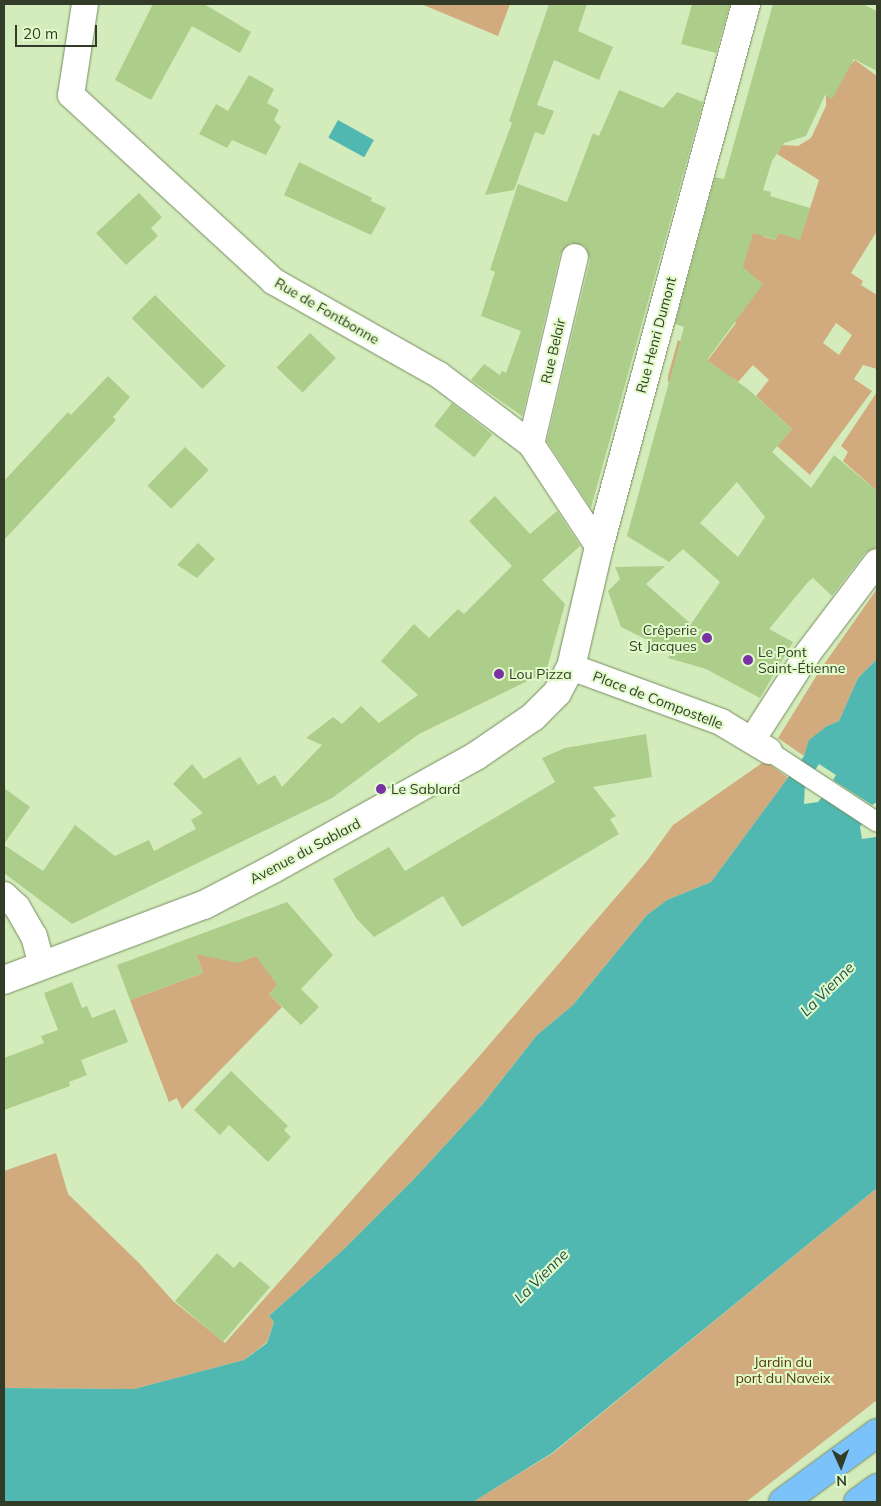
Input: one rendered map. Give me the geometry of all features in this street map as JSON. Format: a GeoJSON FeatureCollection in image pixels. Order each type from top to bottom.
{"type":"FeatureCollection","features":[{"type":"Feature","properties":{"kind":"main road"},"geometry":{"type":"LineString","coordinates":[[783,1502],[877,1433]]}},
{"type":"Feature","properties":{"kind":"main road"},"geometry":{"type":"LineString","coordinates":[[858,1502],[877,1488]]}},
{"type":"Feature","properties":{"kind":"street","name":"Rue de Fontbonne"},"geometry":{"type":"LineString","coordinates":[[85,4],[71,95],[273,281],[439,375],[531,444],[599,547]]}},
{"type":"Feature","properties":{"kind":"street","name":"Rue Henri Dumont"},"geometry":{"type":"LineString","coordinates":[[571,667],[599,547],[746,4]]}},
{"type":"Feature","properties":{"kind":"street","name":"Rue Belair"},"geometry":{"type":"LineString","coordinates":[[531,444],[575,257]]}},
{"type":"Feature","properties":{"kind":"street"},"geometry":{"type":"LineString","coordinates":[[877,562],[808,653],[760,746],[877,822]]}},
{"type":"Feature","properties":{"kind":"street","name":"Place de Compostelle"},"geometry":{"type":"LineString","coordinates":[[571,667],[679,705],[760,746]]}},
{"type":"Feature","properties":{"kind":"street","name":"Avenue du Sablard"},"geometry":{"type":"LineString","coordinates":[[4,980],[204,905],[402,798],[476,756],[533,717],[557,693],[571,667]]}},
{"type":"Feature","properties":{"kind":"street"},"geometry":{"type":"LineString","coordinates":[[4,895],[17,907],[26,922],[42,966]]}},
{"type":"Feature","properties":{"kind":"green space"},"geometry":{"type":"Polygon","coordinates":[[[421,4],[510,4],[498,36],[421,4]]]}},
{"type":"Feature","properties":{"kind":"green space"},"geometry":{"type":"Polygon","coordinates":[[[855,60],[877,76],[877,231],[851,273],[863,281],[861,285],[877,295],[877,369],[863,365],[854,379],[872,391],[810,475],[777,446],[792,429],[756,396],[769,380],[753,365],[738,382],[734,379],[735,431],[668,382],[668,376],[678,340],[708,360],[736,323],[724,313],[755,226],[764,237],[775,240],[778,233],[800,239],[819,180],[777,154],[782,145],[798,146],[811,138],[826,106],[826,83],[847,69],[855,60]],[[836,323],[823,343],[839,355],[852,335],[836,323]]]}},
{"type":"Feature","properties":{"kind":"green space"},"geometry":{"type":"Polygon","coordinates":[[[877,392],[877,491],[843,461],[848,452],[841,446],[877,392]]]}},
{"type":"Feature","properties":{"kind":"green space"},"geometry":{"type":"Polygon","coordinates":[[[877,589],[877,659],[858,678],[839,721],[827,726],[810,740],[804,756],[778,738],[820,670],[877,589]]]}},
{"type":"Feature","properties":{"kind":"green space"},"geometry":{"type":"Polygon","coordinates":[[[765,761],[788,778],[711,882],[667,900],[647,915],[573,1005],[537,1035],[482,1105],[415,1178],[343,1250],[269,1316],[274,1322],[267,1342],[244,1360],[134,1389],[4,1388],[4,1171],[56,1153],[68,1194],[139,1263],[173,1301],[225,1343],[470,1067],[647,861],[673,825],[765,761]]]}},
{"type":"Feature","properties":{"kind":"green space"},"geometry":{"type":"Polygon","coordinates":[[[190,938],[244,960],[256,956],[279,983],[269,994],[282,1007],[182,1109],[177,1098],[169,1102],[130,1000],[203,973],[190,938]]]}},
{"type":"Feature","properties":{"kind":"green space","name":"Jardin du port du Naveix"},"geometry":{"type":"Polygon","coordinates":[[[877,1188],[877,1400],[746,1502],[473,1502],[553,1453],[877,1188]]]}},
{"type":"Feature","properties":{"kind":"water"},"geometry":{"type":"Polygon","coordinates":[[[338,120],[374,140],[364,157],[328,137],[338,120]]]}},
{"type":"Feature","properties":{"kind":"water","name":"La Vienne"},"geometry":{"type":"Polygon","coordinates":[[[877,659],[877,1188],[552,1453],[473,1502],[4,1502],[4,1388],[134,1389],[244,1360],[267,1343],[274,1322],[269,1316],[343,1250],[415,1178],[482,1105],[537,1035],[573,1005],[647,915],[667,900],[711,882],[804,756],[809,740],[827,726],[839,721],[858,678],[877,659]]]}},
{"type":"Feature","properties":{"kind":"pier"},"geometry":{"type":"Polygon","coordinates":[[[799,759],[815,770],[819,764],[836,775],[833,780],[872,805],[877,802],[876,837],[862,839],[860,827],[863,821],[823,796],[818,802],[804,804],[805,784],[788,774],[799,759]]]}},
{"type":"Feature","properties":{"kind":"building"},"geometry":{"type":"Polygon","coordinates":[[[153,4],[204,4],[251,32],[240,53],[192,26],[151,100],[115,80],[153,4]]]}},
{"type":"Feature","properties":{"kind":"building"},"geometry":{"type":"Polygon","coordinates":[[[549,4],[587,4],[578,31],[613,47],[599,80],[554,60],[537,105],[554,111],[544,135],[535,132],[514,190],[485,195],[512,123],[509,121],[549,4]]]}},
{"type":"Feature","properties":{"kind":"building"},"geometry":{"type":"Polygon","coordinates":[[[692,4],[730,4],[716,53],[681,44],[692,4]]]}},
{"type":"Feature","properties":{"kind":"building"},"geometry":{"type":"Polygon","coordinates":[[[773,4],[862,4],[877,11],[877,71],[854,59],[832,99],[825,95],[806,136],[784,143],[772,161],[763,190],[771,192],[770,196],[810,208],[800,240],[778,233],[775,240],[753,233],[743,267],[763,284],[707,360],[749,390],[792,429],[772,452],[811,488],[834,455],[877,491],[877,547],[865,553],[832,596],[813,578],[769,629],[793,642],[760,698],[706,669],[668,658],[672,652],[621,627],[608,591],[620,579],[615,567],[665,566],[646,584],[691,624],[720,582],[683,549],[669,562],[627,536],[684,327],[675,324],[715,177],[724,179],[773,4]],[[737,482],[700,523],[738,557],[765,517],[737,482]]]}},
{"type":"Feature","properties":{"kind":"building"},"geometry":{"type":"Polygon","coordinates":[[[249,75],[274,89],[267,103],[279,110],[274,120],[281,127],[266,155],[232,140],[227,148],[199,134],[216,104],[228,111],[249,75]]]}},
{"type":"Feature","properties":{"kind":"building"},"geometry":{"type":"Polygon","coordinates":[[[619,90],[663,108],[677,92],[703,102],[591,508],[547,441],[590,260],[585,246],[570,243],[560,254],[522,416],[471,380],[484,364],[500,375],[502,371],[506,373],[521,331],[481,316],[495,272],[490,270],[518,184],[567,202],[593,133],[599,136],[619,90]]]}},
{"type":"Feature","properties":{"kind":"building"},"geometry":{"type":"Polygon","coordinates":[[[299,162],[372,198],[371,201],[386,208],[371,235],[284,195],[299,162]]]}},
{"type":"Feature","properties":{"kind":"building"},"geometry":{"type":"Polygon","coordinates":[[[139,193],[162,217],[151,228],[158,236],[126,265],[96,233],[139,193]]]}},
{"type":"Feature","properties":{"kind":"building"},"geometry":{"type":"Polygon","coordinates":[[[155,295],[226,366],[202,389],[132,318],[155,295]]]}},
{"type":"Feature","properties":{"kind":"building"},"geometry":{"type":"Polygon","coordinates":[[[310,333],[336,358],[303,393],[277,368],[310,333]]]}},
{"type":"Feature","properties":{"kind":"building"},"geometry":{"type":"Polygon","coordinates":[[[108,376],[130,397],[113,417],[116,420],[4,540],[4,481],[68,412],[71,415],[108,376]]]}},
{"type":"Feature","properties":{"kind":"building"},"geometry":{"type":"Polygon","coordinates":[[[452,403],[492,434],[474,457],[434,426],[452,403]]]}},
{"type":"Feature","properties":{"kind":"building"},"geometry":{"type":"Polygon","coordinates":[[[185,447],[209,470],[171,509],[147,486],[185,447]]]}},
{"type":"Feature","properties":{"kind":"building"},"geometry":{"type":"Polygon","coordinates":[[[495,496],[530,534],[557,511],[580,546],[542,580],[565,604],[546,672],[419,734],[332,798],[72,924],[4,873],[4,845],[43,871],[75,825],[115,856],[149,840],[154,851],[196,829],[191,820],[203,813],[173,784],[192,764],[204,779],[240,757],[258,785],[275,775],[282,787],[322,745],[306,738],[333,717],[342,724],[361,706],[379,723],[418,695],[381,661],[414,624],[429,638],[458,609],[464,614],[512,566],[469,521],[495,496]]]}},
{"type":"Feature","properties":{"kind":"building"},"geometry":{"type":"Polygon","coordinates":[[[198,543],[215,559],[197,578],[177,565],[198,543]]]}},
{"type":"Feature","properties":{"kind":"building"},"geometry":{"type":"Polygon","coordinates":[[[646,734],[652,777],[593,787],[616,816],[610,819],[619,834],[462,927],[443,896],[374,937],[356,918],[333,879],[389,847],[405,871],[555,782],[542,758],[565,748],[646,734]]]}},
{"type":"Feature","properties":{"kind":"building"},"geometry":{"type":"Polygon","coordinates":[[[4,788],[30,807],[4,844],[4,788]]]}},
{"type":"Feature","properties":{"kind":"building"},"geometry":{"type":"Polygon","coordinates":[[[287,902],[333,955],[301,989],[319,1007],[301,1025],[269,994],[277,985],[256,956],[237,963],[196,954],[203,973],[130,1000],[117,965],[287,902]]]}},
{"type":"Feature","properties":{"kind":"building"},"geometry":{"type":"Polygon","coordinates":[[[72,982],[82,1008],[87,1006],[92,1018],[115,1009],[128,1042],[81,1060],[87,1075],[69,1082],[70,1086],[4,1110],[4,1058],[44,1043],[41,1036],[58,1030],[44,993],[72,982]]]}},
{"type":"Feature","properties":{"kind":"building"},"geometry":{"type":"Polygon","coordinates":[[[231,1071],[288,1126],[284,1130],[291,1137],[268,1162],[229,1125],[220,1135],[194,1110],[231,1071]]]}},
{"type":"Feature","properties":{"kind":"building"},"geometry":{"type":"Polygon","coordinates":[[[217,1253],[234,1268],[240,1261],[270,1287],[223,1342],[175,1301],[217,1253]]]}},
{"type":"Feature","properties":{"kind":"place","name":"Crêperie St Jacques"},"geometry":{"type":"Point","coordinates":[707,638]}},
{"type":"Feature","properties":{"kind":"place","name":"Le Pont Saint-Étienne"},"geometry":{"type":"Point","coordinates":[748,660]}},
{"type":"Feature","properties":{"kind":"place","name":"Lou Pizza"},"geometry":{"type":"Point","coordinates":[499,674]}},
{"type":"Feature","properties":{"kind":"place","name":"Le Sablard"},"geometry":{"type":"Point","coordinates":[381,789]}}]}
